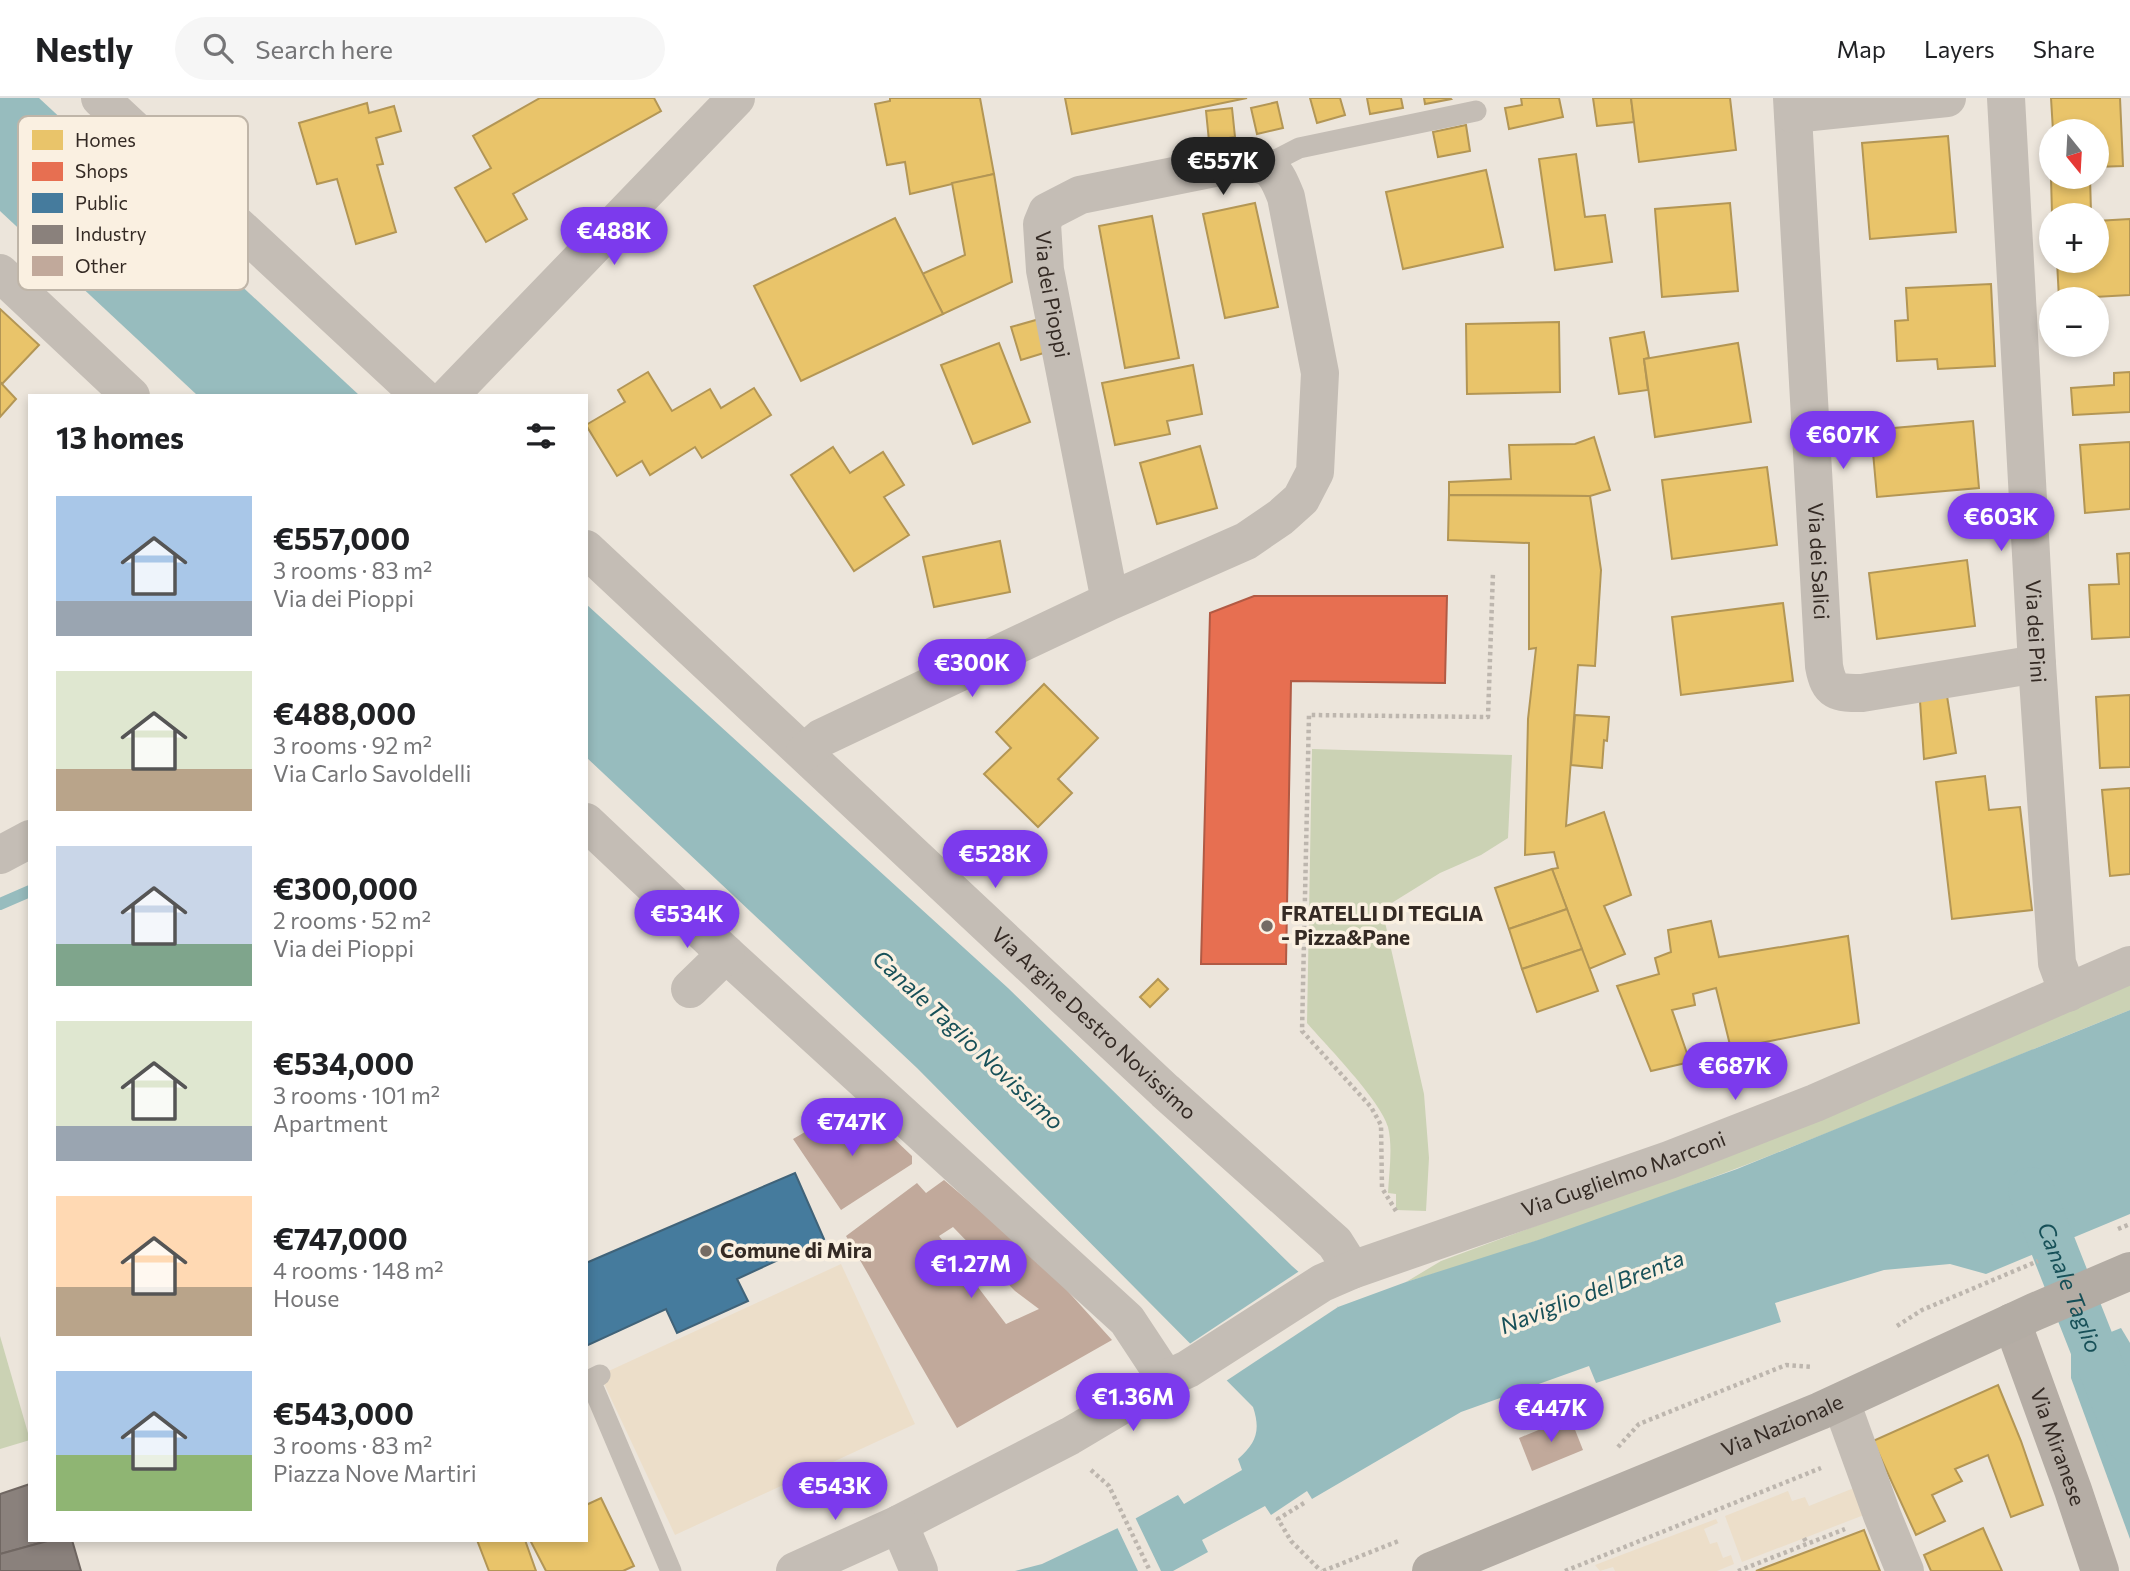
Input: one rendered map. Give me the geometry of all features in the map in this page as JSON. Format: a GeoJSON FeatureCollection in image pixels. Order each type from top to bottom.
{"type":"FeatureCollection","features":[{"type":"Feature","properties":{"kind":"main road","name":"Via Nazionale"},"geometry":{"type":"LineString","coordinates":[[1431,1571],[1841,1402],[2023,1317],[2126,1274]]}},
{"type":"Feature","properties":{"kind":"main road","name":"Via Miranese"},"geometry":{"type":"LineString","coordinates":[[2023,1317],[2073,1490],[2100,1571]]}},
{"type":"Feature","properties":{"kind":"street"},"geometry":{"type":"LineString","coordinates":[[100,98],[119,116]]}},
{"type":"Feature","properties":{"kind":"street"},"geometry":{"type":"LineString","coordinates":[[451,394],[736,98]]}},
{"type":"Feature","properties":{"kind":"street"},"geometry":{"type":"LineString","coordinates":[[1792,106],[1947,98]]}},
{"type":"Feature","properties":{"kind":"street","name":"Via dei Pini"},"geometry":{"type":"LineString","coordinates":[[2006,98],[2037,664],[2057,963],[2067,993]]}},
{"type":"Feature","properties":{"kind":"street","name":"Via dei Salici"},"geometry":{"type":"LineString","coordinates":[[1792,106],[1827,683],[1843,693],[1862,693],[2037,664]]}},
{"type":"Feature","properties":{"kind":"street","name":"Via dei Pioppi"},"geometry":{"type":"LineString","coordinates":[[1111,601],[1045,270],[1042,224],[1047,212],[1080,195],[1239,163],[1266,165]]}},
{"type":"Feature","properties":{"kind":"street"},"geometry":{"type":"LineString","coordinates":[[805,752],[821,738],[1111,601],[1247,541],[1301,499],[1315,472],[1320,373],[1286,197],[1278,176],[1266,165]]}},
{"type":"Feature","properties":{"kind":"street"},"geometry":{"type":"LineString","coordinates":[[248,235],[419,394]]}},
{"type":"Feature","properties":{"kind":"street"},"geometry":{"type":"LineString","coordinates":[[0,273],[18,290]]}},
{"type":"Feature","properties":{"kind":"street"},"geometry":{"type":"LineString","coordinates":[[18,290],[129,394]]}},
{"type":"Feature","properties":{"kind":"street","name":"Via Argine Destro Novissimo"},"geometry":{"type":"LineString","coordinates":[[588,551],[1166,1091],[1335,1243],[1337,1277]]}},
{"type":"Feature","properties":{"kind":"street"},"geometry":{"type":"LineString","coordinates":[[588,824],[726,954],[1126,1320],[1166,1379]]}},
{"type":"Feature","properties":{"kind":"street"},"geometry":{"type":"LineString","coordinates":[[0,855],[28,840]]}},
{"type":"Feature","properties":{"kind":"street"},"geometry":{"type":"LineString","coordinates":[[690,989],[726,954]]}},
{"type":"Feature","properties":{"kind":"street","name":"Via Guglielmo Marconi"},"geometry":{"type":"LineString","coordinates":[[795,1571],[899,1524],[1070,1436],[1203,1360],[1337,1277],[1669,1160],[1815,1103],[2130,965]]}},
{"type":"Feature","properties":{"kind":"street"},"geometry":{"type":"LineString","coordinates":[[1841,1402],[1905,1571]]}},
{"type":"Feature","properties":{"kind":"street"},"geometry":{"type":"LineString","coordinates":[[899,1524],[919,1571]]}},
{"type":"Feature","properties":{"kind":"lane","name":"Via dei Pioppi"},"geometry":{"type":"LineString","coordinates":[[1266,165],[1298,148],[1476,111]]}},
{"type":"Feature","properties":{"kind":"lane"},"geometry":{"type":"LineString","coordinates":[[600,1375],[590,1380],[671,1571]]}},
{"type":"Feature","properties":{"kind":"path"},"geometry":{"type":"LineString","coordinates":[[1399,1217],[1382,1188],[1381,1125],[1371,1107],[1302,1031],[1309,715],[1488,717],[1493,572]]}},
{"type":"Feature","properties":{"kind":"path"},"geometry":{"type":"LineString","coordinates":[[1616,1449],[1639,1424],[1786,1365],[1804,1366]]}},
{"type":"Feature","properties":{"kind":"path"},"geometry":{"type":"LineString","coordinates":[[1089,1468],[1109,1486],[1150,1571]]}},
{"type":"Feature","properties":{"kind":"path"},"geometry":{"type":"LineString","coordinates":[[1565,1571],[1796,1478]]}},
{"type":"Feature","properties":{"kind":"path"},"geometry":{"type":"LineString","coordinates":[[1304,1503],[1278,1519],[1292,1541],[1322,1571],[1406,1538]]}},
{"type":"Feature","properties":{"kind":"path"},"geometry":{"type":"LineString","coordinates":[[1738,1571],[1882,1515]]}},
{"type":"Feature","properties":{"kind":"path"},"geometry":{"type":"LineString","coordinates":[[1804,1538],[1807,1545]]}},
{"type":"Feature","properties":{"kind":"green space"},"geometry":{"type":"Polygon","coordinates":[[[1312,749],[1512,755],[1508,838],[1481,855],[1440,873],[1382,909],[1424,1094],[1429,1158],[1426,1211],[1396,1210],[1396,1194],[1388,1193],[1390,1143],[1383,1116],[1365,1089],[1307,1023],[1312,749]]]}},
{"type":"Feature","properties":{"kind":"green space"},"geometry":{"type":"Polygon","coordinates":[[[2130,983],[2130,1010],[1681,1190],[1498,1254],[1406,1282],[1441,1261],[1756,1144],[2130,983]]]}},
{"type":"Feature","properties":{"kind":"green space"},"geometry":{"type":"Polygon","coordinates":[[[0,1336],[28,1441],[0,1449],[0,1336]]]}},
{"type":"Feature","properties":{"kind":"shaded area"},"geometry":{"type":"Polygon","coordinates":[[[841,1264],[915,1424],[675,1535],[600,1375],[841,1264]]]}},
{"type":"Feature","properties":{"kind":"shaded area"},"geometry":{"type":"Polygon","coordinates":[[[1854,1488],[1864,1515],[1742,1562],[1725,1516],[1788,1491],[1792,1501],[1805,1497],[1809,1506],[1854,1488]]]}},
{"type":"Feature","properties":{"kind":"shaded area"},"geometry":{"type":"Polygon","coordinates":[[[1716,1519],[1718,1523],[1704,1529],[1710,1544],[1717,1542],[1723,1558],[1731,1555],[1734,1564],[1717,1571],[1615,1571],[1613,1567],[1600,1571],[1595,1565],[1716,1519]]]}},
{"type":"Feature","properties":{"kind":"water"},"geometry":{"type":"Polygon","coordinates":[[[0,98],[39,98],[58,116],[18,116],[18,228],[0,211],[0,98]]]}},
{"type":"Feature","properties":{"kind":"water"},"geometry":{"type":"Polygon","coordinates":[[[85,290],[246,290],[358,394],[196,394],[85,290]]]}},
{"type":"Feature","properties":{"kind":"water"},"geometry":{"type":"Polygon","coordinates":[[[588,606],[1008,988],[1292,1266],[1338,1307],[1737,1169],[2130,1010],[2130,1214],[1986,1274],[1950,1264],[1884,1270],[1775,1303],[1781,1322],[1596,1383],[1589,1366],[1461,1412],[1312,1499],[1307,1491],[1271,1515],[1265,1506],[1202,1540],[1208,1552],[1173,1571],[1015,1571],[1042,1564],[1120,1527],[1178,1495],[1184,1504],[1242,1470],[1238,1459],[1253,1442],[1257,1423],[1253,1407],[917,1068],[588,759],[588,606]]]}},
{"type":"Feature","properties":{"kind":"water"},"geometry":{"type":"Polygon","coordinates":[[[2121,1328],[2130,1343],[2130,1539],[2071,1378],[2071,1348],[2121,1328]]]}},
{"type":"Feature","properties":{"kind":"pier"},"geometry":{"type":"Polygon","coordinates":[[[1301,1270],[1331,1296],[1338,1307],[1226,1381],[1188,1345],[1301,1270]]]}},
{"type":"Feature","properties":{"kind":"pier"},"geometry":{"type":"Polygon","coordinates":[[[1134,1515],[1161,1571],[1138,1571],[1116,1525],[1134,1515]]]}},
{"type":"Feature","properties":{"kind":"building: Homes"},"geometry":{"type":"Polygon","coordinates":[[[540,98],[654,98],[661,111],[513,194],[527,219],[486,242],[455,188],[491,168],[473,136],[540,98]]]}},
{"type":"Feature","properties":{"kind":"building: Homes"},"geometry":{"type":"Polygon","coordinates":[[[890,98],[980,98],[994,174],[910,194],[905,162],[887,165],[875,104],[890,101],[890,98]]]}},
{"type":"Feature","properties":{"kind":"building: Homes"},"geometry":{"type":"Polygon","coordinates":[[[1065,98],[1247,98],[1072,134],[1065,98]]]}},
{"type":"Feature","properties":{"kind":"building: Homes"},"geometry":{"type":"Polygon","coordinates":[[[1310,98],[1340,98],[1345,115],[1317,123],[1310,98]]]}},
{"type":"Feature","properties":{"kind":"building: Homes"},"geometry":{"type":"Polygon","coordinates":[[[1367,98],[1401,98],[1403,108],[1370,114],[1367,98]]]}},
{"type":"Feature","properties":{"kind":"building: Homes"},"geometry":{"type":"Polygon","coordinates":[[[1424,98],[1450,98],[1451,99],[1425,104],[1424,98]]]}},
{"type":"Feature","properties":{"kind":"building: Homes"},"geometry":{"type":"Polygon","coordinates":[[[1521,98],[1559,98],[1563,117],[1509,129],[1505,108],[1522,105],[1521,98]]]}},
{"type":"Feature","properties":{"kind":"building: Homes"},"geometry":{"type":"Polygon","coordinates":[[[1593,98],[1631,98],[1634,122],[1597,126],[1593,98]]]}},
{"type":"Feature","properties":{"kind":"building: Homes"},"geometry":{"type":"Polygon","coordinates":[[[1631,98],[1730,98],[1736,150],[1639,162],[1631,98]]]}},
{"type":"Feature","properties":{"kind":"building: Homes"},"geometry":{"type":"Polygon","coordinates":[[[2051,98],[2120,98],[2123,166],[2109,167],[2109,119],[2052,119],[2051,98]]]}},
{"type":"Feature","properties":{"kind":"building: Homes"},"geometry":{"type":"Polygon","coordinates":[[[1277,102],[1283,128],[1257,134],[1251,108],[1277,102]]]}},
{"type":"Feature","properties":{"kind":"building: Homes"},"geometry":{"type":"Polygon","coordinates":[[[367,103],[369,113],[394,106],[401,131],[376,138],[383,164],[377,165],[396,232],[356,244],[337,179],[317,184],[299,123],[367,103]]]}},
{"type":"Feature","properties":{"kind":"building: Homes"},"geometry":{"type":"Polygon","coordinates":[[[1232,108],[1235,137],[1209,141],[1206,111],[1232,108]]]}},
{"type":"Feature","properties":{"kind":"building: Homes"},"geometry":{"type":"Polygon","coordinates":[[[1466,125],[1470,151],[1438,157],[1433,132],[1466,125]]]}},
{"type":"Feature","properties":{"kind":"building: Homes"},"geometry":{"type":"Polygon","coordinates":[[[1948,136],[1956,232],[1870,239],[1862,143],[1948,136]]]}},
{"type":"Feature","properties":{"kind":"building: Homes"},"geometry":{"type":"Polygon","coordinates":[[[1576,154],[1585,217],[1605,215],[1612,262],[1555,270],[1539,159],[1576,154]]]}},
{"type":"Feature","properties":{"kind":"building: Homes"},"geometry":{"type":"Polygon","coordinates":[[[1486,170],[1503,247],[1403,269],[1386,192],[1486,170]]]}},
{"type":"Feature","properties":{"kind":"building: Homes"},"geometry":{"type":"Polygon","coordinates":[[[994,174],[1012,282],[943,314],[922,274],[965,255],[952,183],[994,174]]]}},
{"type":"Feature","properties":{"kind":"building: Homes"},"geometry":{"type":"Polygon","coordinates":[[[2051,189],[2090,189],[2091,203],[2052,203],[2051,189]]]}},
{"type":"Feature","properties":{"kind":"building: Homes"},"geometry":{"type":"Polygon","coordinates":[[[1255,203],[1278,307],[1225,318],[1203,214],[1255,203]]]}},
{"type":"Feature","properties":{"kind":"building: Homes"},"geometry":{"type":"Polygon","coordinates":[[[1730,203],[1738,291],[1662,297],[1655,209],[1730,203]]]}},
{"type":"Feature","properties":{"kind":"building: Homes"},"geometry":{"type":"Polygon","coordinates":[[[1152,216],[1179,358],[1125,368],[1099,226],[1152,216]]]}},
{"type":"Feature","properties":{"kind":"building: Homes"},"geometry":{"type":"Polygon","coordinates":[[[895,218],[943,314],[801,381],[754,286],[895,218]]]}},
{"type":"Feature","properties":{"kind":"building: Homes"},"geometry":{"type":"Polygon","coordinates":[[[2130,219],[2130,295],[2109,296],[2109,287],[2058,287],[2058,273],[2109,273],[2109,220],[2130,219]]]}},
{"type":"Feature","properties":{"kind":"building: Homes"},"geometry":{"type":"Polygon","coordinates":[[[1991,284],[1995,366],[1938,369],[1937,359],[1897,361],[1895,321],[1908,320],[1906,288],[1991,284]]]}},
{"type":"Feature","properties":{"kind":"building: Homes"},"geometry":{"type":"Polygon","coordinates":[[[0,309],[39,345],[2,384],[0,382],[0,309]]]}},
{"type":"Feature","properties":{"kind":"building: Homes"},"geometry":{"type":"Polygon","coordinates":[[[1050,316],[1060,348],[1021,360],[1011,327],[1050,316]]]}},
{"type":"Feature","properties":{"kind":"building: Homes"},"geometry":{"type":"Polygon","coordinates":[[[1559,322],[1560,392],[1467,394],[1466,324],[1559,322]]]}},
{"type":"Feature","properties":{"kind":"building: Homes"},"geometry":{"type":"Polygon","coordinates":[[[1644,332],[1649,358],[1644,359],[1648,390],[1619,394],[1610,338],[1644,332]]]}},
{"type":"Feature","properties":{"kind":"building: Homes"},"geometry":{"type":"Polygon","coordinates":[[[999,343],[1030,422],[973,444],[941,365],[999,343]]]}},
{"type":"Feature","properties":{"kind":"building: Homes"},"geometry":{"type":"Polygon","coordinates":[[[1738,343],[1751,422],[1655,437],[1644,359],[1738,343]]]}},
{"type":"Feature","properties":{"kind":"building: Homes"},"geometry":{"type":"Polygon","coordinates":[[[1193,365],[1202,414],[1167,421],[1170,434],[1115,445],[1102,383],[1193,365]]]}},
{"type":"Feature","properties":{"kind":"building: Homes"},"geometry":{"type":"Polygon","coordinates":[[[648,372],[672,411],[710,389],[721,408],[754,388],[771,415],[702,458],[695,447],[650,475],[642,461],[617,476],[588,428],[588,424],[625,402],[618,390],[648,372]]]}},
{"type":"Feature","properties":{"kind":"building: Homes"},"geometry":{"type":"Polygon","coordinates":[[[2130,372],[2130,412],[2073,415],[2071,388],[2114,385],[2114,373],[2130,372]]]}},
{"type":"Feature","properties":{"kind":"building: Homes"},"geometry":{"type":"Polygon","coordinates":[[[0,382],[16,399],[0,417],[0,382]]]}},
{"type":"Feature","properties":{"kind":"building: Homes"},"geometry":{"type":"Polygon","coordinates":[[[1973,421],[1979,488],[1877,497],[1871,430],[1973,421]]]}},
{"type":"Feature","properties":{"kind":"building: Homes"},"geometry":{"type":"Polygon","coordinates":[[[1594,437],[1610,490],[1590,496],[1449,495],[1449,482],[1511,479],[1509,445],[1575,444],[1594,437]]]}},
{"type":"Feature","properties":{"kind":"building: Homes"},"geometry":{"type":"Polygon","coordinates":[[[2130,442],[2130,509],[2085,513],[2080,445],[2130,442]]]}},
{"type":"Feature","properties":{"kind":"building: Homes"},"geometry":{"type":"Polygon","coordinates":[[[1200,446],[1217,508],[1157,524],[1140,463],[1200,446]]]}},
{"type":"Feature","properties":{"kind":"building: Homes"},"geometry":{"type":"Polygon","coordinates":[[[833,447],[850,473],[883,452],[904,485],[884,497],[909,535],[854,571],[791,475],[833,447]]]}},
{"type":"Feature","properties":{"kind":"building: Homes"},"geometry":{"type":"Polygon","coordinates":[[[1767,467],[1777,545],[1672,559],[1662,480],[1767,467]]]}},
{"type":"Feature","properties":{"kind":"building: Homes"},"geometry":{"type":"Polygon","coordinates":[[[1449,495],[1590,496],[1601,570],[1595,666],[1578,665],[1566,826],[1604,812],[1631,895],[1604,906],[1625,954],[1589,969],[1552,869],[1558,868],[1554,852],[1525,855],[1528,719],[1536,648],[1529,649],[1529,543],[1448,540],[1449,495]]]}},
{"type":"Feature","properties":{"kind":"building: Homes"},"geometry":{"type":"Polygon","coordinates":[[[1000,541],[1010,592],[934,607],[923,557],[1000,541]]]}},
{"type":"Feature","properties":{"kind":"building: Homes"},"geometry":{"type":"Polygon","coordinates":[[[2130,553],[2130,637],[2092,639],[2089,585],[2119,584],[2117,554],[2130,553]]]}},
{"type":"Feature","properties":{"kind":"building: Homes"},"geometry":{"type":"Polygon","coordinates":[[[1967,560],[1975,626],[1877,639],[1869,573],[1967,560]]]}},
{"type":"Feature","properties":{"kind":"building: Homes"},"geometry":{"type":"Polygon","coordinates":[[[1783,603],[1793,681],[1681,695],[1672,617],[1783,603]]]}},
{"type":"Feature","properties":{"kind":"building: Homes"},"geometry":{"type":"Polygon","coordinates":[[[1044,684],[1098,738],[1058,779],[1072,793],[1038,827],[984,774],[1011,748],[996,732],[1044,684]]]}},
{"type":"Feature","properties":{"kind":"building: Homes"},"geometry":{"type":"Polygon","coordinates":[[[2130,695],[2130,767],[2100,768],[2096,697],[2130,695]]]}},
{"type":"Feature","properties":{"kind":"building: Homes"},"geometry":{"type":"Polygon","coordinates":[[[1947,696],[1956,753],[1924,759],[1920,701],[1947,696]]]}},
{"type":"Feature","properties":{"kind":"building: Homes"},"geometry":{"type":"Polygon","coordinates":[[[1575,715],[1609,717],[1602,768],[1571,765],[1575,715]]]}},
{"type":"Feature","properties":{"kind":"building: Homes"},"geometry":{"type":"Polygon","coordinates":[[[1985,776],[1989,810],[2020,807],[2032,910],[1952,919],[1936,782],[1985,776]]]}},
{"type":"Feature","properties":{"kind":"building: Homes"},"geometry":{"type":"Polygon","coordinates":[[[2130,788],[2130,874],[2110,876],[2102,790],[2130,788]]]}},
{"type":"Feature","properties":{"kind":"building: Homes"},"geometry":{"type":"Polygon","coordinates":[[[1552,869],[1567,909],[1509,929],[1495,888],[1552,869]]]}},
{"type":"Feature","properties":{"kind":"building: Homes"},"geometry":{"type":"Polygon","coordinates":[[[1567,909],[1582,949],[1522,969],[1509,929],[1567,909]]]}},
{"type":"Feature","properties":{"kind":"building: Homes"},"geometry":{"type":"Polygon","coordinates":[[[1711,921],[1719,957],[1848,936],[1859,1023],[1731,1049],[1716,988],[1693,994],[1695,1005],[1672,1010],[1690,1062],[1651,1071],[1617,986],[1659,974],[1655,958],[1671,952],[1668,930],[1711,921]]]}},
{"type":"Feature","properties":{"kind":"building: Homes"},"geometry":{"type":"Polygon","coordinates":[[[1582,949],[1598,991],[1537,1012],[1522,969],[1582,949]]]}},
{"type":"Feature","properties":{"kind":"building: Homes"},"geometry":{"type":"Polygon","coordinates":[[[1158,979],[1168,989],[1150,1007],[1140,997],[1158,979]]]}},
{"type":"Feature","properties":{"kind":"building: Homes"},"geometry":{"type":"Polygon","coordinates":[[[1998,1385],[2043,1505],[2011,1517],[1988,1455],[1955,1469],[1962,1481],[1932,1495],[1945,1521],[1916,1535],[1873,1441],[1998,1385]]]}},
{"type":"Feature","properties":{"kind":"building: Homes"},"geometry":{"type":"Polygon","coordinates":[[[601,1498],[634,1566],[623,1571],[546,1571],[531,1542],[588,1542],[588,1504],[601,1498]]]}},
{"type":"Feature","properties":{"kind":"building: Homes"},"geometry":{"type":"Polygon","coordinates":[[[1983,1528],[2002,1571],[1931,1571],[1924,1555],[1983,1528]]]}},
{"type":"Feature","properties":{"kind":"building: Homes"},"geometry":{"type":"Polygon","coordinates":[[[1864,1530],[1880,1571],[1756,1571],[1864,1530]]]}},
{"type":"Feature","properties":{"kind":"building: Homes"},"geometry":{"type":"Polygon","coordinates":[[[478,1542],[526,1542],[536,1571],[489,1571],[478,1542]]]}},
{"type":"Feature","properties":{"kind":"building: Shops"},"geometry":{"type":"Polygon","coordinates":[[[1254,596],[1447,596],[1445,683],[1291,681],[1286,964],[1201,964],[1210,613],[1254,596]]]}},
{"type":"Feature","properties":{"kind":"building: Public","name":"Comune di Mira"},"geometry":{"type":"Polygon","coordinates":[[[795,1173],[824,1239],[737,1279],[748,1301],[677,1333],[666,1309],[588,1345],[588,1262],[795,1173]]]}},
{"type":"Feature","properties":{"kind":"building: Industry"},"geometry":{"type":"Polygon","coordinates":[[[28,1485],[28,1542],[44,1542],[0,1554],[0,1494],[28,1485]]]}},
{"type":"Feature","properties":{"kind":"building: Industry"},"geometry":{"type":"Polygon","coordinates":[[[44,1542],[73,1542],[81,1571],[0,1571],[0,1554],[44,1542]]]}},
{"type":"Feature","properties":{"kind":"building: Other"},"geometry":{"type":"Polygon","coordinates":[[[834,1115],[847,1134],[870,1116],[912,1156],[912,1164],[841,1210],[793,1139],[834,1115]]]}},
{"type":"Feature","properties":{"kind":"building: Other"},"geometry":{"type":"Polygon","coordinates":[[[944,1180],[1044,1265],[1112,1340],[957,1428],[846,1236],[917,1183],[926,1193],[944,1180]],[[953,1227],[939,1236],[1006,1324],[1039,1309],[1015,1291],[953,1227]]]}},
{"type":"Feature","properties":{"kind":"building: Other"},"geometry":{"type":"Polygon","coordinates":[[[1570,1417],[1583,1450],[1532,1471],[1519,1438],[1570,1417]]]}},
{"type":"Feature","properties":{"kind":"waterway"},"geometry":{"type":"LineString","coordinates":[[0,904],[28,892]]}},
{"type":"Feature","properties":{"kind":"waterway","name":"Canale Taglio"},"geometry":{"type":"LineString","coordinates":[[2031,1190],[2130,1441]]}},
{"type":"Feature","properties":{"kind":"place","name":"FRATELLI DI TEGLIA - Pizza&Pane"},"geometry":{"type":"Point","coordinates":[1267,926]}},
{"type":"Feature","properties":{"kind":"place","name":"Comune di Mira"},"geometry":{"type":"Point","coordinates":[706,1251]}},
{"type":"Feature","properties":{"kind":"water label","name":"Canale Taglio Novissimo"},"geometry":{"type":"Point","coordinates":[968,1040]}},
{"type":"Feature","properties":{"kind":"water label","name":"Naviglio del Brenta"},"geometry":{"type":"Point","coordinates":[1592,1292]}}]}
